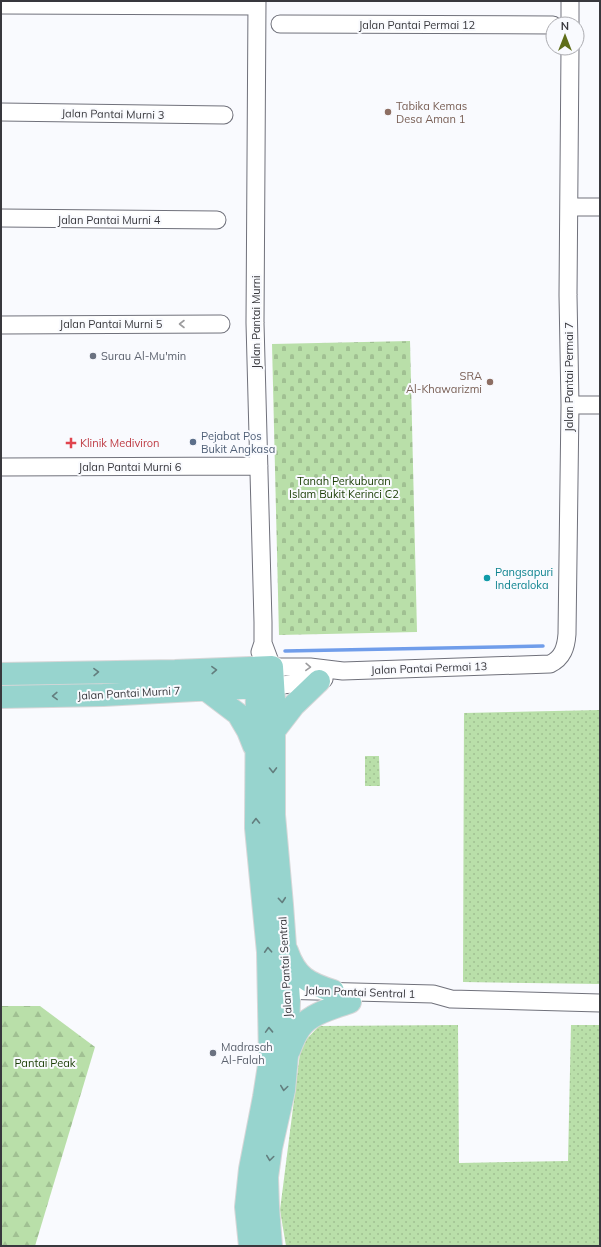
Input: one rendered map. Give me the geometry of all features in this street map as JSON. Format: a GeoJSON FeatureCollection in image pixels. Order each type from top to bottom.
{"type":"FeatureCollection","features":[{"type":"Feature","properties":{"kind":"main road","name":"Jalan Pantai Murni 7"},"geometry":{"type":"LineString","coordinates":[[1,674],[175,671],[265,677]]}},
{"type":"Feature","properties":{"kind":"main road","name":"Jalan Pantai Murni 7"},"geometry":{"type":"LineString","coordinates":[[1,697],[104,695],[205,689],[265,677]]}},
{"type":"Feature","properties":{"kind":"main road","name":"Jalan Pantai Sentral"},"geometry":{"type":"LineString","coordinates":[[250,1246],[246,1206],[250,1169],[270,1059],[284,944],[274,815],[274,731],[265,677]]}},
{"type":"Feature","properties":{"kind":"main road","name":"Jalan Pantai Sentral"},"geometry":{"type":"LineString","coordinates":[[265,677],[256,751],[256,828],[268,952],[278,995],[287,1056],[284,1090],[271,1148],[267,1177],[271,1246]]}},
{"type":"Feature","properties":{"kind":"main road"},"geometry":{"type":"LineString","coordinates":[[274,731],[294,705],[319,681]]}},
{"type":"Feature","properties":{"kind":"main road"},"geometry":{"type":"LineString","coordinates":[[205,689],[238,714],[248,731],[256,751]]}},
{"type":"Feature","properties":{"kind":"main road"},"geometry":{"type":"LineString","coordinates":[[284,944],[291,962],[302,976],[313,984],[342,997],[327,1010],[312,1018],[300,1027],[287,1056]]}},
{"type":"Feature","properties":{"kind":"main road"},"geometry":{"type":"LineString","coordinates":[[246,1206],[268,1206]]}},
{"type":"Feature","properties":{"kind":"street"},"geometry":{"type":"LineString","coordinates":[[570,1],[570,16]]}},
{"type":"Feature","properties":{"kind":"street"},"geometry":{"type":"LineString","coordinates":[[1,5],[256,3]]}},
{"type":"Feature","properties":{"kind":"street","name":"Jalan Pantai Murni"},"geometry":{"type":"LineString","coordinates":[[256,3],[255,324],[265,677]]}},
{"type":"Feature","properties":{"kind":"street","name":"Jalan Pantai Permai 12"},"geometry":{"type":"LineString","coordinates":[[280,24],[545,25]]}},
{"type":"Feature","properties":{"kind":"street","name":"Jalan Pantai Permai 7"},"geometry":{"type":"LineString","coordinates":[[515,665],[550,664],[561,655],[566,642],[570,405],[568,295],[570,56]]}},
{"type":"Feature","properties":{"kind":"street","name":"Jalan Pantai Murni 3"},"geometry":{"type":"LineString","coordinates":[[1,112],[224,115]]}},
{"type":"Feature","properties":{"kind":"street"},"geometry":{"type":"LineString","coordinates":[[569,207],[600,207]]}},
{"type":"Feature","properties":{"kind":"street","name":"Jalan Pantai Murni 4"},"geometry":{"type":"LineString","coordinates":[[1,218],[217,220]]}},
{"type":"Feature","properties":{"kind":"street","name":"Jalan Pantai Murni 5"},"geometry":{"type":"LineString","coordinates":[[1,325],[221,324]]}},
{"type":"Feature","properties":{"kind":"street"},"geometry":{"type":"LineString","coordinates":[[570,405],[600,404]]}},
{"type":"Feature","properties":{"kind":"street","name":"Jalan Pantai Murni 6"},"geometry":{"type":"LineString","coordinates":[[1,467],[259,466]]}},
{"type":"Feature","properties":{"kind":"street","name":"Jalan Pantai Permai 13"},"geometry":{"type":"LineString","coordinates":[[265,677],[310,667],[343,671],[515,665]]}},
{"type":"Feature","properties":{"kind":"street","name":"Jalan Pantai Permai 13"},"geometry":{"type":"LineString","coordinates":[[265,677],[319,681],[343,671]]}},
{"type":"Feature","properties":{"kind":"street","name":"Jalan Pantai Sentral 1"},"geometry":{"type":"LineString","coordinates":[[278,995],[342,997],[435,1004],[451,999],[600,1003]]}},
{"type":"Feature","properties":{"kind":"green space","name":"Tanah Perkuburan Islam Bukit Kerinci C2"},"geometry":{"type":"Polygon","coordinates":[[[410,341],[417,632],[279,635],[272,344],[410,341]]]}},
{"type":"Feature","properties":{"kind":"green space"},"geometry":{"type":"Polygon","coordinates":[[[600,710],[600,984],[463,982],[464,713],[600,710]]]}},
{"type":"Feature","properties":{"kind":"green space"},"geometry":{"type":"Polygon","coordinates":[[[365,756],[379,756],[380,786],[365,786],[365,756]]]}},
{"type":"Feature","properties":{"kind":"green space","name":"Pantai Peak"},"geometry":{"type":"Polygon","coordinates":[[[1,1006],[40,1006],[95,1047],[35,1246],[1,1246],[1,1006]]]}},
{"type":"Feature","properties":{"kind":"green space"},"geometry":{"type":"Polygon","coordinates":[[[458,1025],[459,1163],[568,1161],[571,1025],[600,1025],[600,1246],[286,1246],[280,1210],[301,1045],[319,1026],[458,1025]]]}},
{"type":"Feature","properties":{"kind":"waterway"},"geometry":{"type":"LineString","coordinates":[[285,651],[543,646]]}},
{"type":"Feature","properties":{"kind":"place","name":"Tabika Kemas Desa Aman 1"},"geometry":{"type":"Point","coordinates":[388,112]}},
{"type":"Feature","properties":{"kind":"place","name":"Surau Al-Mu'min"},"geometry":{"type":"Point","coordinates":[93,356]}},
{"type":"Feature","properties":{"kind":"place","name":"SRA Al-Khawarizmi"},"geometry":{"type":"Point","coordinates":[490,382]}},
{"type":"Feature","properties":{"kind":"place","name":"Pejabat Pos Bukit Angkasa"},"geometry":{"type":"Point","coordinates":[193,442]}},
{"type":"Feature","properties":{"kind":"place","name":"Klinik Mediviron"},"geometry":{"type":"Point","coordinates":[71,443]}},
{"type":"Feature","properties":{"kind":"place","name":"Pangsapuri Inderaloka"},"geometry":{"type":"Point","coordinates":[487,578]}},
{"type":"Feature","properties":{"kind":"place","name":"Madrasah Al-Falah"},"geometry":{"type":"Point","coordinates":[213,1053]}}]}
